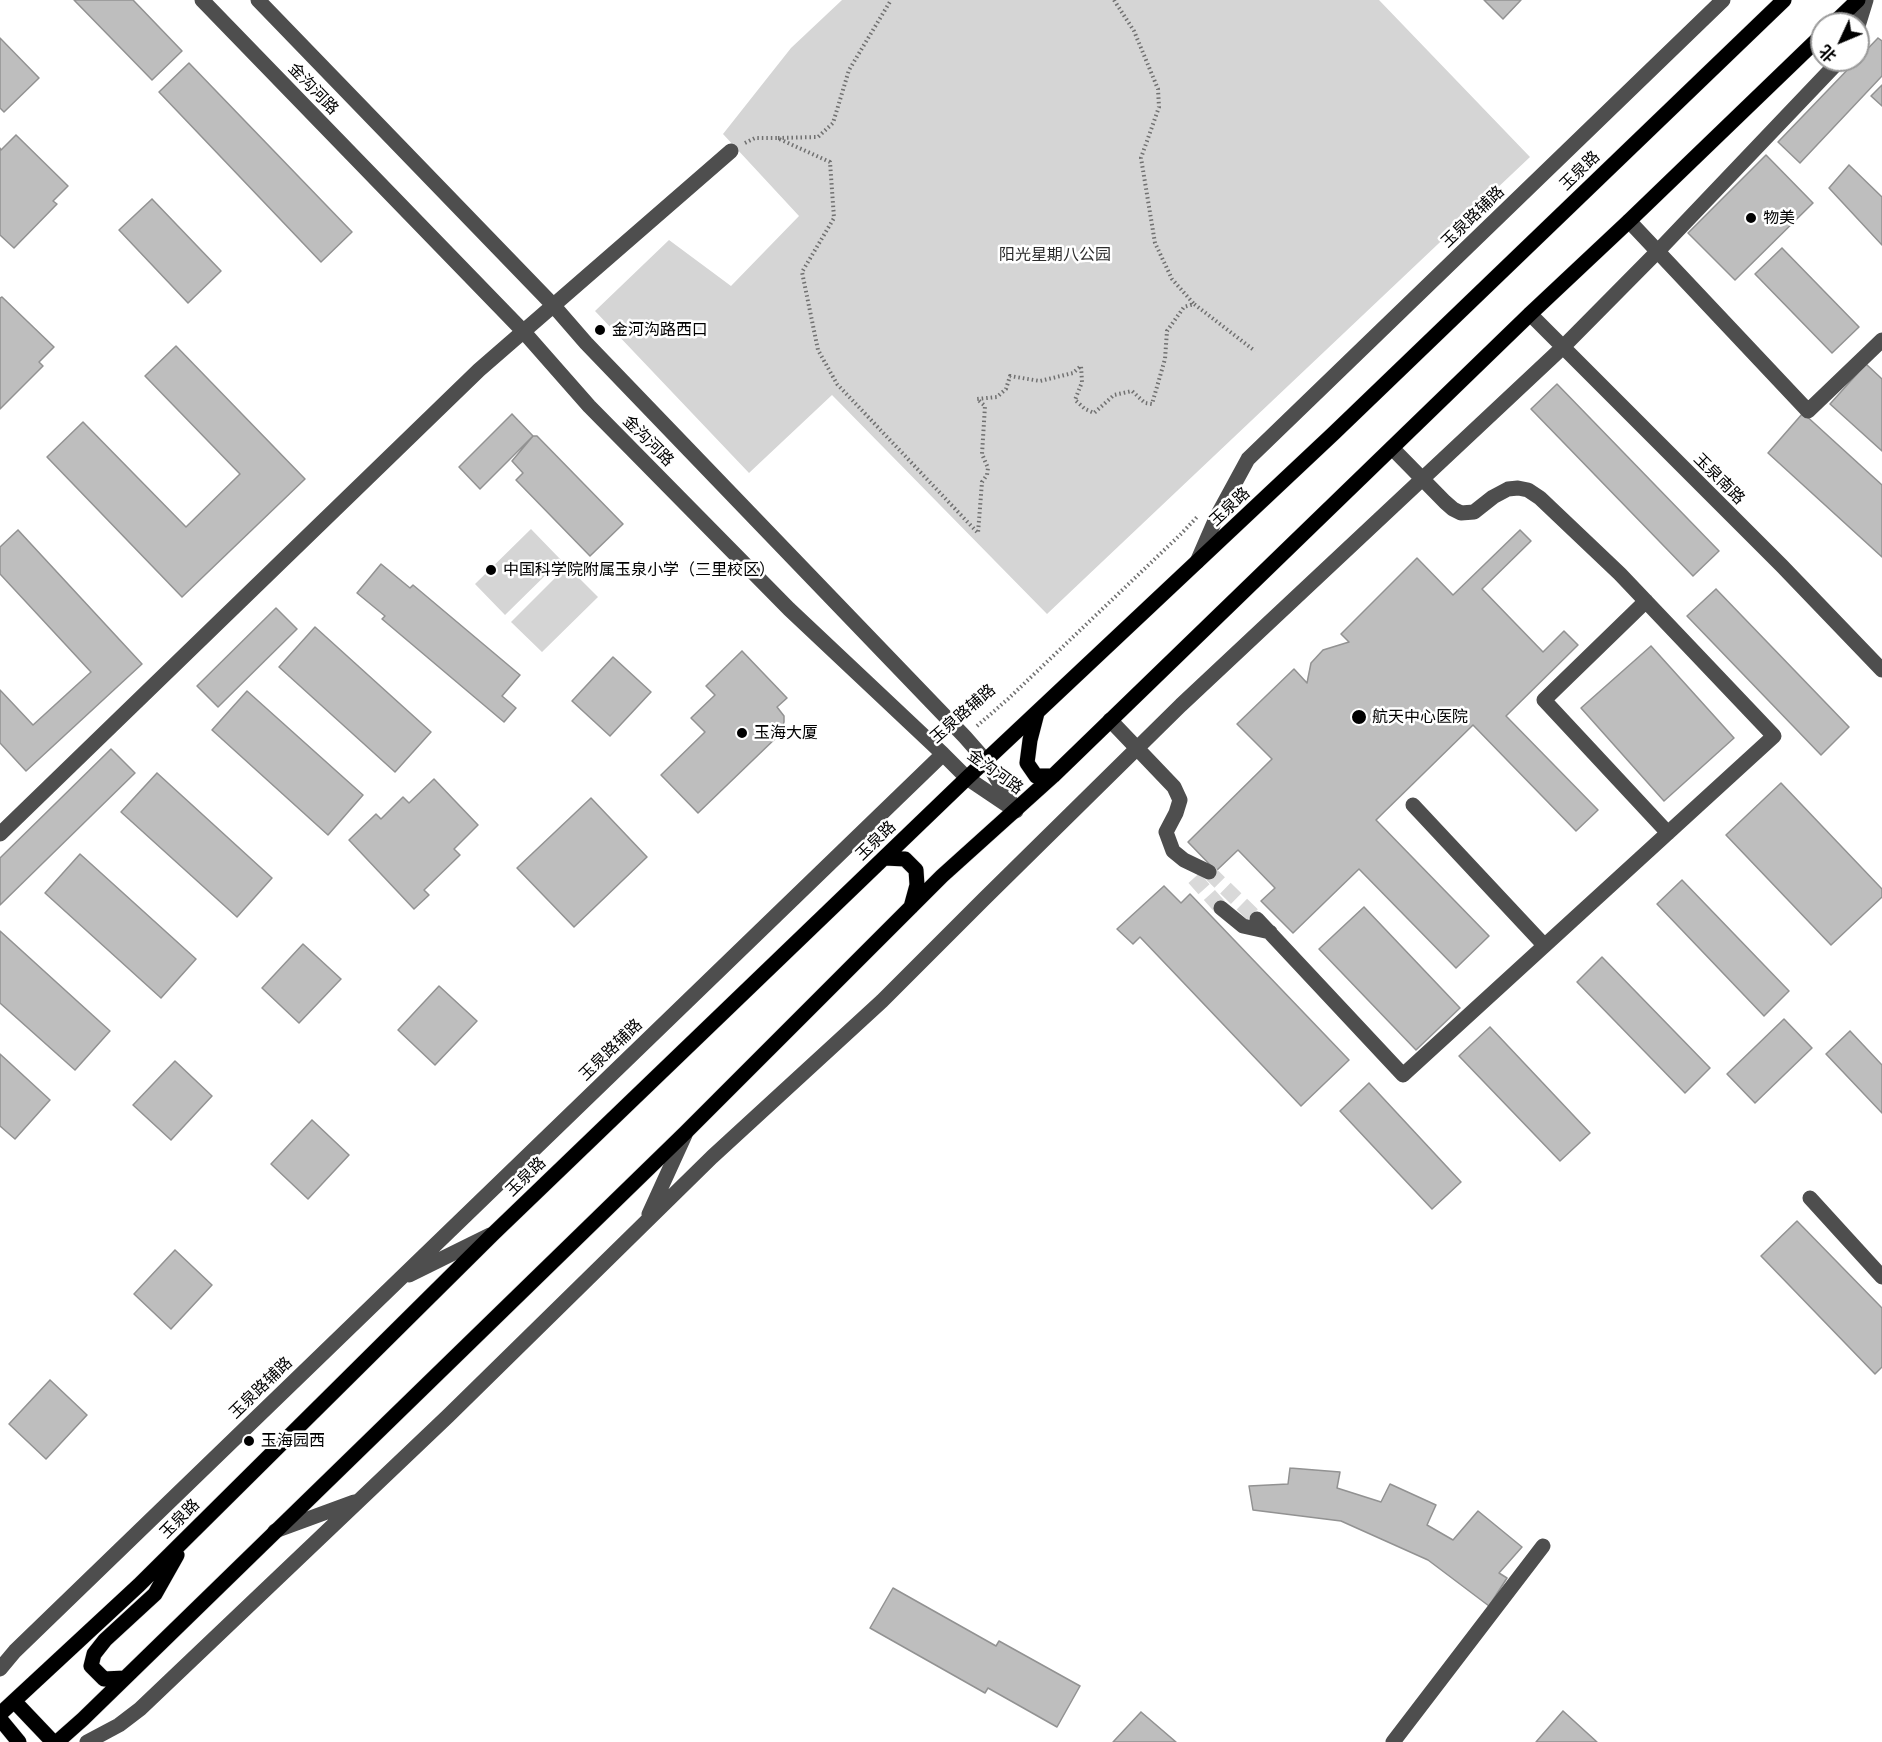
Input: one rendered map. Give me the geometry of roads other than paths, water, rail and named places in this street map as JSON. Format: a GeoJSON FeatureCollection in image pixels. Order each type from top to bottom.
{"type":"FeatureCollection","features":[{"type":"Feature","properties":{"kind":"main road","name":"玉泉路"},"geometry":{"type":"LineString","coordinates":[[0,1714],[139,1585],[493,1234],[967,778],[1197,562],[1784,0]]}},
{"type":"Feature","properties":{"kind":"main road"},"geometry":{"type":"LineString","coordinates":[[1846,12],[1858,0]]}},
{"type":"Feature","properties":{"kind":"main road"},"geometry":{"type":"LineString","coordinates":[[14,1701],[55,1742],[125,1678],[685,1132],[942,876],[1053,776],[1810,46]]}},
{"type":"Feature","properties":{"kind":"main road"},"geometry":{"type":"LineString","coordinates":[[1038,713],[1030,740],[1027,763],[1036,776],[1053,776]]}},
{"type":"Feature","properties":{"kind":"main road"},"geometry":{"type":"LineString","coordinates":[[885,858],[905,859],[916,870],[917,885],[910,910]]}},
{"type":"Feature","properties":{"kind":"main road"},"geometry":{"type":"LineString","coordinates":[[125,1678],[104,1678],[91,1666],[94,1654],[105,1640],[155,1594],[186,1539]]}},
{"type":"Feature","properties":{"kind":"main road"},"geometry":{"type":"LineString","coordinates":[[0,1719],[19,1742]]}},
{"type":"Feature","properties":{"kind":"street","name":"金沟河路"},"geometry":{"type":"LineString","coordinates":[[202,0],[523,331],[589,406],[764,583],[967,778],[1016,811]]}},
{"type":"Feature","properties":{"kind":"street","name":"金沟河路"},"geometry":{"type":"LineString","coordinates":[[258,0],[965,737],[986,761],[1016,811]]}},
{"type":"Feature","properties":{"kind":"street","name":"玉泉路辅路"},"geometry":{"type":"LineString","coordinates":[[1197,562],[1217,516],[1248,459],[1723,0]]}},
{"type":"Feature","properties":{"kind":"street"},"geometry":{"type":"LineString","coordinates":[[87,1742],[119,1725],[141,1709],[448,1416],[712,1157],[882,1001],[1138,748],[1563,346],[1658,251],[1829,72]]}},
{"type":"Feature","properties":{"kind":"street"},"geometry":{"type":"LineString","coordinates":[[0,834],[480,370],[731,151]]}},
{"type":"Feature","properties":{"kind":"street"},"geometry":{"type":"LineString","coordinates":[[1629,221],[1808,411],[1882,340]]}},
{"type":"Feature","properties":{"kind":"street","name":"玉泉南路"},"geometry":{"type":"LineString","coordinates":[[1530,314],[1790,574],[1882,670]]}},
{"type":"Feature","properties":{"kind":"street"},"geometry":{"type":"LineString","coordinates":[[1257,919],[1403,1075],[1774,736],[1620,574],[1540,498],[1528,490],[1508,489],[1474,512],[1461,513],[1453,509],[1392,448]]}},
{"type":"Feature","properties":{"kind":"street"},"geometry":{"type":"LineString","coordinates":[[1646,601],[1544,700],[1668,833]]}},
{"type":"Feature","properties":{"kind":"street"},"geometry":{"type":"LineString","coordinates":[[1110,720],[1174,787],[1180,800],[1166,832],[1173,851],[1184,860],[1209,872]]}},
{"type":"Feature","properties":{"kind":"street","name":"玉泉路辅路"},"geometry":{"type":"LineString","coordinates":[[0,1669],[15,1651],[943,754]]}},
{"type":"Feature","properties":{"kind":"street"},"geometry":{"type":"LineString","coordinates":[[1413,806],[1544,945]]}},
{"type":"Feature","properties":{"kind":"street"},"geometry":{"type":"LineString","coordinates":[[1184,860],[1194,878]]}},
{"type":"Feature","properties":{"kind":"street"},"geometry":{"type":"LineString","coordinates":[[1221,908],[1243,926],[1270,932]]}},
{"type":"Feature","properties":{"kind":"street"},"geometry":{"type":"LineString","coordinates":[[645,1222],[685,1132]]}},
{"type":"Feature","properties":{"kind":"street"},"geometry":{"type":"LineString","coordinates":[[1810,1198],[1882,1277]]}},
{"type":"Feature","properties":{"kind":"street"},"geometry":{"type":"LineString","coordinates":[[397,1281],[493,1234]]}},
{"type":"Feature","properties":{"kind":"street"},"geometry":{"type":"LineString","coordinates":[[275,1531],[360,1500]]}},
{"type":"Feature","properties":{"kind":"street"},"geometry":{"type":"LineString","coordinates":[[1393,1742],[1544,1546]]}},
{"type":"Feature","properties":{"kind":"tunnel"},"geometry":{"type":"LineString","coordinates":[[1209,872],[1257,919]]}},
{"type":"Feature","properties":{"kind":"tunnel"},"geometry":{"type":"LineString","coordinates":[[1194,878],[1221,908]]}},
{"type":"Feature","properties":{"kind":"place","name":"物美"},"geometry":{"type":"Point","coordinates":[1751,218]}},
{"type":"Feature","properties":{"kind":"place","name":"金河沟路西口"},"geometry":{"type":"Point","coordinates":[600,330]}},
{"type":"Feature","properties":{"kind":"place","name":"中国科学院附属玉泉小学（三里校区）"},"geometry":{"type":"Point","coordinates":[491,570]}},
{"type":"Feature","properties":{"kind":"place","name":"航天中心医院"},"geometry":{"type":"Point","coordinates":[1359,717]}},
{"type":"Feature","properties":{"kind":"place","name":"玉海大厦"},"geometry":{"type":"Point","coordinates":[742,733]}},
{"type":"Feature","properties":{"kind":"place","name":"玉海园西"},"geometry":{"type":"Point","coordinates":[249,1441]}},
{"type":"Feature","properties":{"kind":"park label","name":"阳光星期八公园"},"geometry":{"type":"Point","coordinates":[1055,255]}}]}
